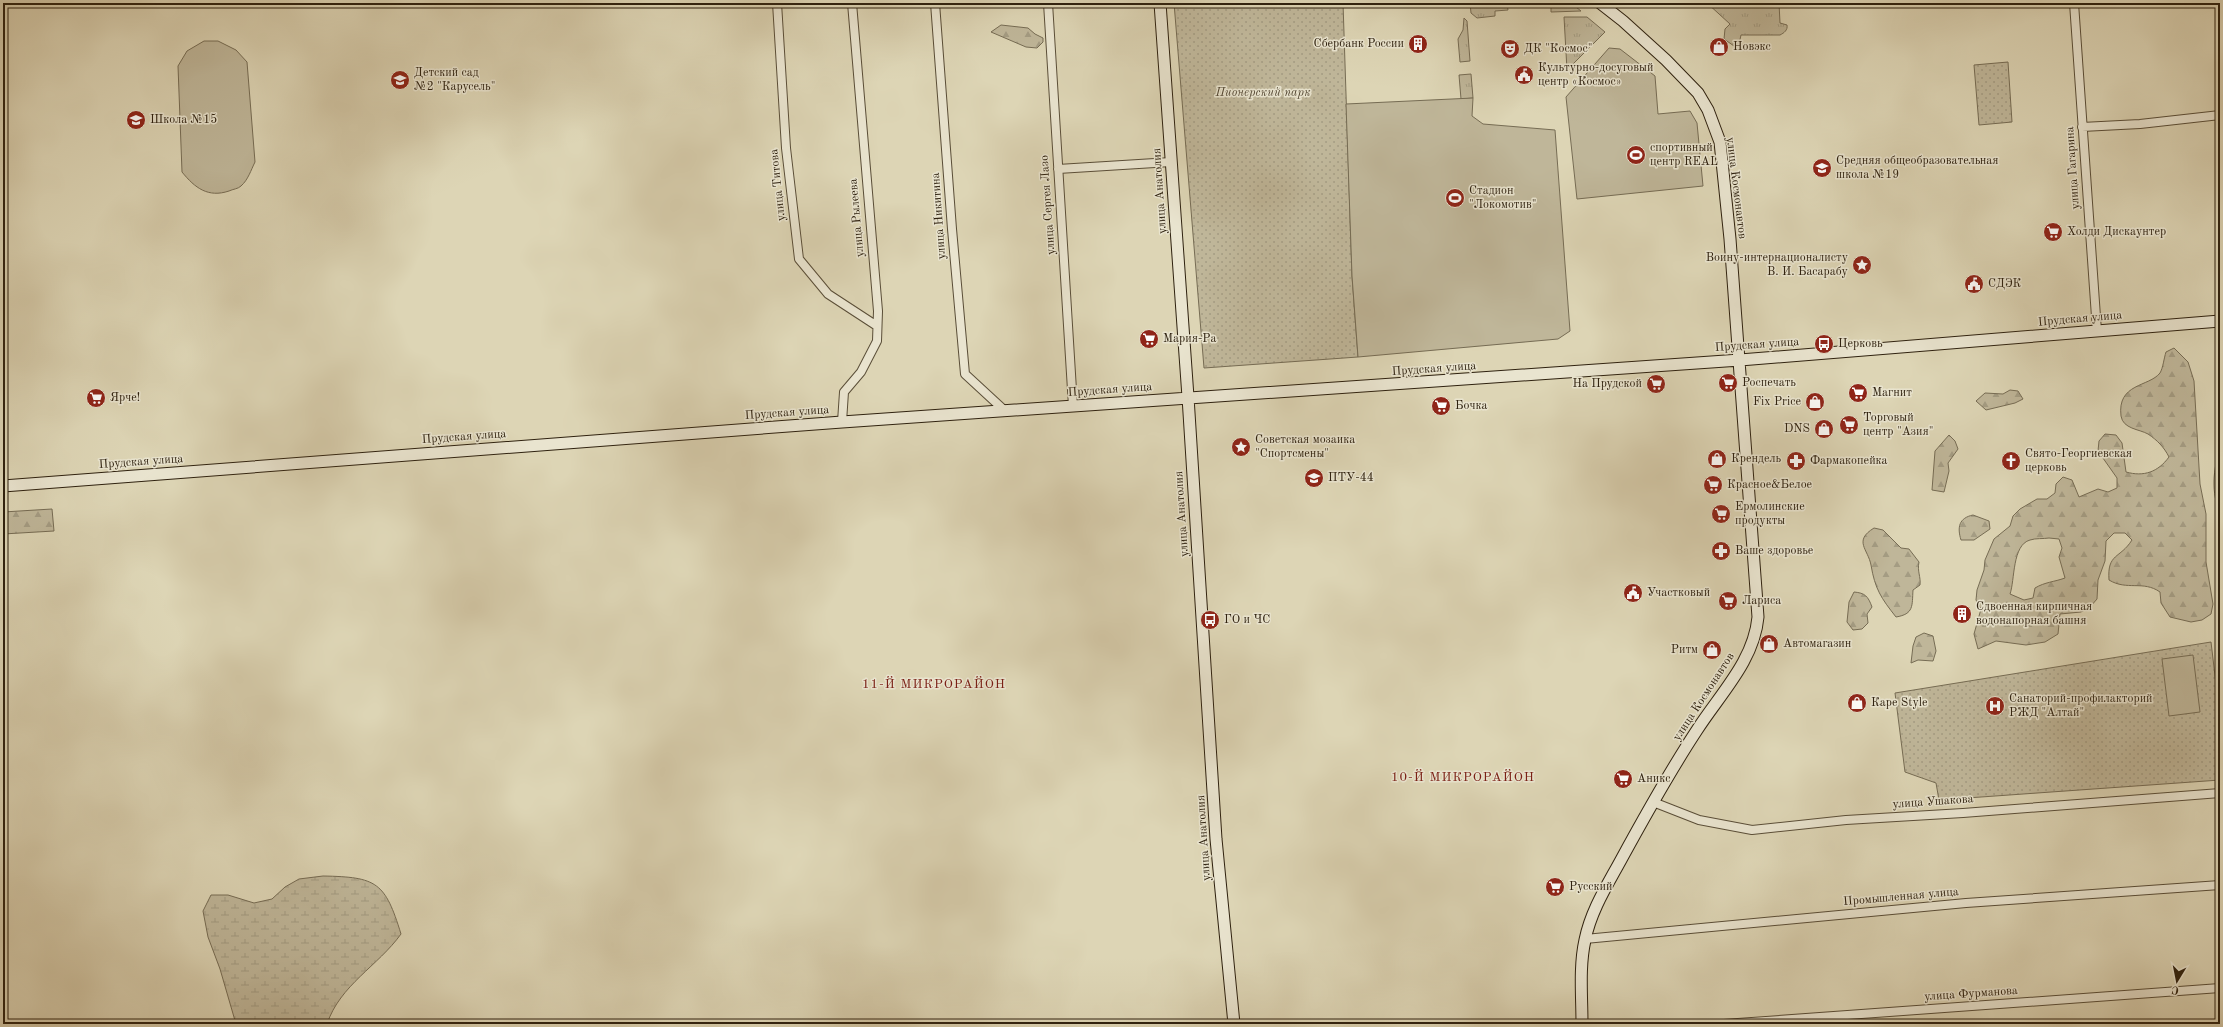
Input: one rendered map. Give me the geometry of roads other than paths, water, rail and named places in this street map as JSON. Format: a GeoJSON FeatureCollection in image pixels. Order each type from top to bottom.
{"type":"FeatureCollection","features":[{"type":"Feature","properties":{"kind":"street","name":"улица Титова"},"geometry":{"type":"LineString","coordinates":[[776,3],[786,148],[799,259],[828,294],[877,326]]}},
{"type":"Feature","properties":{"kind":"street","name":"улица Рылеева"},"geometry":{"type":"LineString","coordinates":[[842,422],[844,392],[861,372],[877,341],[852,3]]}},
{"type":"Feature","properties":{"kind":"street","name":"улица Никитина"},"geometry":{"type":"LineString","coordinates":[[935,3],[952,229],[965,374],[1004,410]]}},
{"type":"Feature","properties":{"kind":"street","name":"улица Сергея Лазо"},"geometry":{"type":"LineString","coordinates":[[1048,3],[1073,406]]}},
{"type":"Feature","properties":{"kind":"street","name":"улица Анатолия"},"geometry":{"type":"LineString","coordinates":[[1160,3],[1188,397],[1216,839],[1234,1024]]}},
{"type":"Feature","properties":{"kind":"street","name":"улица Космонавтов"},"geometry":{"type":"LineString","coordinates":[[1582,1024],[1581,972],[1585,939],[1598,901],[1653,802],[1698,729],[1738,672],[1755,636],[1758,617],[1740,360],[1720,142],[1708,110],[1698,94],[1679,73],[1623,21],[1600,3]]}},
{"type":"Feature","properties":{"kind":"street","name":"улица Гагарина"},"geometry":{"type":"LineString","coordinates":[[2074,3],[2097,331]]}},
{"type":"Feature","properties":{"kind":"street"},"geometry":{"type":"LineString","coordinates":[[2082,127],[2140,124],[2220,114]]}},
{"type":"Feature","properties":{"kind":"street"},"geometry":{"type":"LineString","coordinates":[[1058,169],[1171,162]]}},
{"type":"Feature","properties":{"kind":"street","name":"Прудская улица"},"geometry":{"type":"LineString","coordinates":[[3,486],[1004,410],[1465,380],[1740,360],[2220,321]]}},
{"type":"Feature","properties":{"kind":"street","name":"улица Ушакова"},"geometry":{"type":"LineString","coordinates":[[1653,802],[1699,820],[1752,830],[1846,820],[1963,813],[2220,793]]}},
{"type":"Feature","properties":{"kind":"street","name":"Промышленная улица"},"geometry":{"type":"LineString","coordinates":[[1585,939],[1966,904],[2220,885]]}},
{"type":"Feature","properties":{"kind":"street","name":"улица Фурманова"},"geometry":{"type":"LineString","coordinates":[[1724,1024],[2220,988]]}},
{"type":"Feature","properties":{"kind":"place","name":"Сбербанк России"},"geometry":{"type":"Point","coordinates":[1418,44]}},
{"type":"Feature","properties":{"kind":"place","name":"Новэкс"},"geometry":{"type":"Point","coordinates":[1719,47]}},
{"type":"Feature","properties":{"kind":"place","name":"ДК \"Космос\""},"geometry":{"type":"Point","coordinates":[1510,49]}},
{"type":"Feature","properties":{"kind":"place","name":"Культурно-досуговый центр «Космос»"},"geometry":{"type":"Point","coordinates":[1524,75]}},
{"type":"Feature","properties":{"kind":"place","name":"Детский сад №2 \"Карусель\""},"geometry":{"type":"Point","coordinates":[400,80]}},
{"type":"Feature","properties":{"kind":"place","name":"Школа №15"},"geometry":{"type":"Point","coordinates":[136,120]}},
{"type":"Feature","properties":{"kind":"place","name":"спортивный центр REAL"},"geometry":{"type":"Point","coordinates":[1636,155]}},
{"type":"Feature","properties":{"kind":"place","name":"Средняя общеобразовательная школа №19"},"geometry":{"type":"Point","coordinates":[1822,168]}},
{"type":"Feature","properties":{"kind":"place","name":"Стадион \"Локомотив\""},"geometry":{"type":"Point","coordinates":[1455,198]}},
{"type":"Feature","properties":{"kind":"place","name":"Холди Дискаунтер"},"geometry":{"type":"Point","coordinates":[2053,232]}},
{"type":"Feature","properties":{"kind":"place","name":"Воину-интернационалисту В. И. Басарабу"},"geometry":{"type":"Point","coordinates":[1862,265]}},
{"type":"Feature","properties":{"kind":"place","name":"СДЭК"},"geometry":{"type":"Point","coordinates":[1974,284]}},
{"type":"Feature","properties":{"kind":"place","name":"Мария-Ра"},"geometry":{"type":"Point","coordinates":[1149,339]}},
{"type":"Feature","properties":{"kind":"place","name":"Церковь"},"geometry":{"type":"Point","coordinates":[1824,344]}},
{"type":"Feature","properties":{"kind":"place","name":"Роспечать"},"geometry":{"type":"Point","coordinates":[1728,383]}},
{"type":"Feature","properties":{"kind":"place","name":"На Прудской"},"geometry":{"type":"Point","coordinates":[1656,384]}},
{"type":"Feature","properties":{"kind":"place","name":"Магнит"},"geometry":{"type":"Point","coordinates":[1858,393]}},
{"type":"Feature","properties":{"kind":"place","name":"Ярче!"},"geometry":{"type":"Point","coordinates":[96,398]}},
{"type":"Feature","properties":{"kind":"place","name":"Fix Price"},"geometry":{"type":"Point","coordinates":[1815,402]}},
{"type":"Feature","properties":{"kind":"place","name":"Бочка"},"geometry":{"type":"Point","coordinates":[1441,406]}},
{"type":"Feature","properties":{"kind":"place","name":"Торговый центр \"Азия\""},"geometry":{"type":"Point","coordinates":[1849,425]}},
{"type":"Feature","properties":{"kind":"place","name":"DNS"},"geometry":{"type":"Point","coordinates":[1824,429]}},
{"type":"Feature","properties":{"kind":"place","name":"Советская мозаика \"Спортсмены\""},"geometry":{"type":"Point","coordinates":[1241,447]}},
{"type":"Feature","properties":{"kind":"place","name":"Крендель"},"geometry":{"type":"Point","coordinates":[1717,459]}},
{"type":"Feature","properties":{"kind":"place","name":"Фармакопейка"},"geometry":{"type":"Point","coordinates":[1796,461]}},
{"type":"Feature","properties":{"kind":"place","name":"Свято-Георгиевская церковь"},"geometry":{"type":"Point","coordinates":[2011,461]}},
{"type":"Feature","properties":{"kind":"place","name":"ПТУ-44"},"geometry":{"type":"Point","coordinates":[1314,478]}},
{"type":"Feature","properties":{"kind":"place","name":"Красное&Белое"},"geometry":{"type":"Point","coordinates":[1713,485]}},
{"type":"Feature","properties":{"kind":"place","name":"Ермолинские продукты"},"geometry":{"type":"Point","coordinates":[1721,514]}},
{"type":"Feature","properties":{"kind":"place","name":"Ваше здоровье"},"geometry":{"type":"Point","coordinates":[1721,551]}},
{"type":"Feature","properties":{"kind":"place","name":"Участковый"},"geometry":{"type":"Point","coordinates":[1633,593]}},
{"type":"Feature","properties":{"kind":"place","name":"Лариса"},"geometry":{"type":"Point","coordinates":[1728,601]}},
{"type":"Feature","properties":{"kind":"place","name":"Сдвоенная кирпичная водонапорная башня"},"geometry":{"type":"Point","coordinates":[1962,614]}},
{"type":"Feature","properties":{"kind":"place","name":"ГО и ЧС"},"geometry":{"type":"Point","coordinates":[1210,620]}},
{"type":"Feature","properties":{"kind":"place","name":"Автомагазин"},"geometry":{"type":"Point","coordinates":[1769,644]}},
{"type":"Feature","properties":{"kind":"place","name":"Ритм"},"geometry":{"type":"Point","coordinates":[1712,650]}},
{"type":"Feature","properties":{"kind":"place","name":"Каре Style"},"geometry":{"type":"Point","coordinates":[1857,703]}},
{"type":"Feature","properties":{"kind":"place","name":"Санаторий-профилакторий РЖД \"Алтай\""},"geometry":{"type":"Point","coordinates":[1995,706]}},
{"type":"Feature","properties":{"kind":"place","name":"Аникс"},"geometry":{"type":"Point","coordinates":[1623,779]}},
{"type":"Feature","properties":{"kind":"place","name":"Русский"},"geometry":{"type":"Point","coordinates":[1555,887]}},
{"type":"Feature","properties":{"kind":"district","name":"11-Й МИКРОРАЙОН"},"geometry":{"type":"Point","coordinates":[934,684]}},
{"type":"Feature","properties":{"kind":"district","name":"10-Й МИКРОРАЙОН"},"geometry":{"type":"Point","coordinates":[1463,777]}},
{"type":"Feature","properties":{"kind":"park label","name":"Пионерский парк"},"geometry":{"type":"Point","coordinates":[1263,93]}}]}
